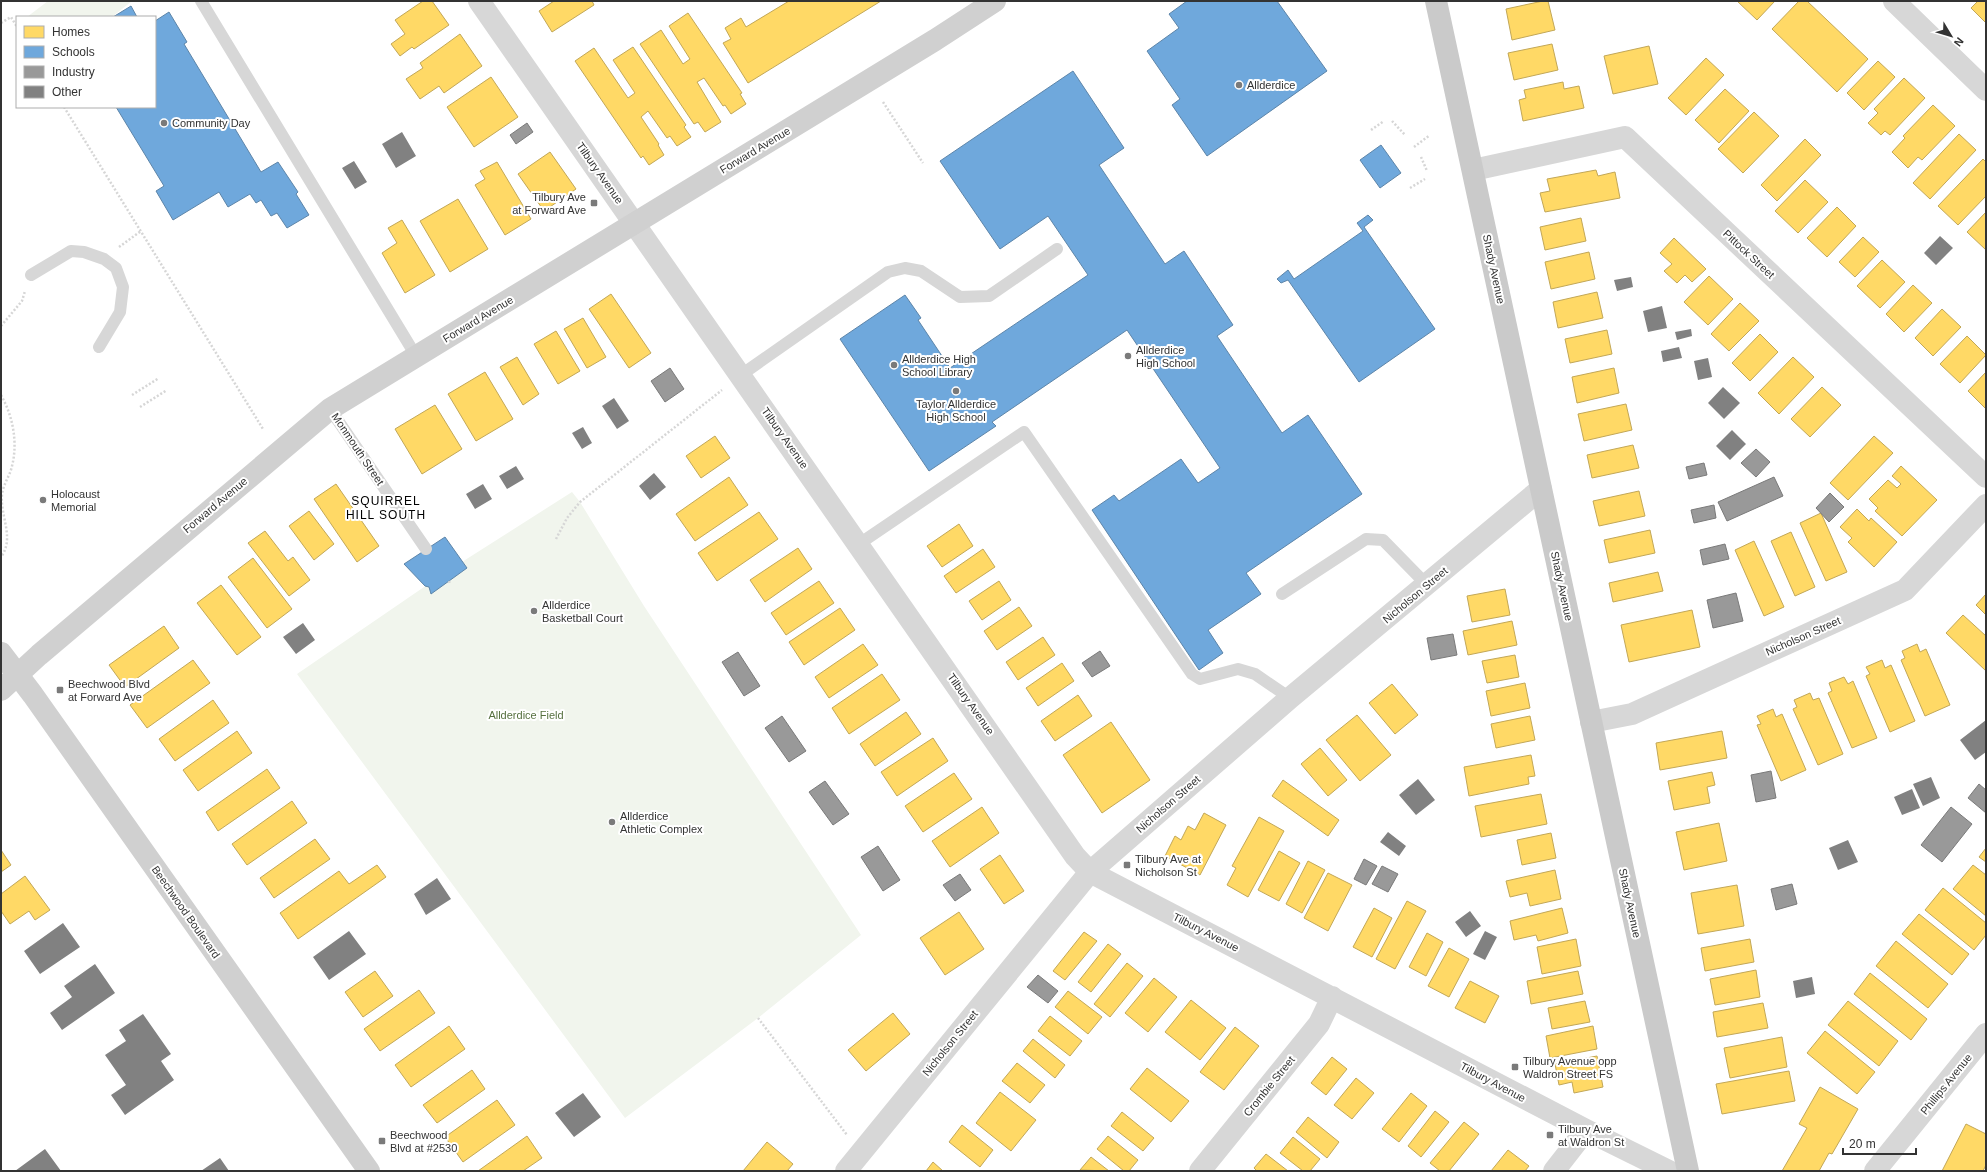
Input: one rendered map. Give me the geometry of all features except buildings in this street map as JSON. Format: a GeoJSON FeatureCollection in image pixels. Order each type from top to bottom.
{"type":"FeatureCollection","features":[{"type":"Feature","properties":{"kind":"main road","name":"Forward Avenue"},"geometry":{"type":"LineString","coordinates":[[1,690],[16,674],[330,409],[935,40],[994,1]]}},
{"type":"Feature","properties":{"kind":"main road","name":"Shady Avenue"},"geometry":{"type":"LineString","coordinates":[[1436,1],[1688,1171]]}},
{"type":"Feature","properties":{"kind":"main road","name":"Beechwood Boulevard"},"geometry":{"type":"LineString","coordinates":[[1,653],[369,1171]]}},
{"type":"Feature","properties":{"kind":"street","name":"Tilbury Avenue"},"geometry":{"type":"LineString","coordinates":[[479,1],[1071,849],[1090,872],[1586,1130],[1669,1171]]}},
{"type":"Feature","properties":{"kind":"street"},"geometry":{"type":"LineString","coordinates":[[1894,1],[1986,90]]}},
{"type":"Feature","properties":{"kind":"street","name":"Pittock Street"},"geometry":{"type":"LineString","coordinates":[[1473,170],[1625,137],[1986,477]]}},
{"type":"Feature","properties":{"kind":"street","name":"Nicholson Street"},"geometry":{"type":"LineString","coordinates":[[846,1171],[1090,872],[1290,698],[1541,489]]}},
{"type":"Feature","properties":{"kind":"street","name":"Nicholson Street"},"geometry":{"type":"LineString","coordinates":[[1591,722],[1632,714],[1905,590],[1986,505]]}},
{"type":"Feature","properties":{"kind":"street","name":"Crombie Street"},"geometry":{"type":"LineString","coordinates":[[1200,1171],[1319,1024],[1332,997]]}},
{"type":"Feature","properties":{"kind":"street","name":"Phillips Avenue"},"geometry":{"type":"LineString","coordinates":[[1875,1171],[1986,1034]]}},
{"type":"Feature","properties":{"kind":"street"},"geometry":{"type":"LineString","coordinates":[[1554,1171],[1586,1130]]}},
{"type":"Feature","properties":{"kind":"lane"},"geometry":{"type":"LineString","coordinates":[[201,1],[416,356]]}},
{"type":"Feature","properties":{"kind":"lane"},"geometry":{"type":"LineString","coordinates":[[741,375],[888,272],[905,268],[921,271],[960,297],[989,296],[1057,249]]}},
{"type":"Feature","properties":{"kind":"lane"},"geometry":{"type":"LineString","coordinates":[[31,275],[70,252],[84,252],[104,259],[116,268],[122,287],[120,312],[99,347]]}},
{"type":"Feature","properties":{"kind":"lane","name":"Monmouth Street"},"geometry":{"type":"LineString","coordinates":[[330,409],[426,549]]}},
{"type":"Feature","properties":{"kind":"lane"},"geometry":{"type":"LineString","coordinates":[[859,544],[1024,432],[1192,674],[1200,679],[1238,669],[1255,674],[1290,698]]}},
{"type":"Feature","properties":{"kind":"lane"},"geometry":{"type":"LineString","coordinates":[[1282,594],[1366,539],[1383,540],[1427,585]]}},
{"type":"Feature","properties":{"kind":"path"},"geometry":{"type":"LineString","coordinates":[[1,23],[11,17],[16,25]]}},
{"type":"Feature","properties":{"kind":"path"},"geometry":{"type":"LineString","coordinates":[[883,102],[923,163]]}},
{"type":"Feature","properties":{"kind":"path"},"geometry":{"type":"LineString","coordinates":[[65,108],[263,429]]}},
{"type":"Feature","properties":{"kind":"path"},"geometry":{"type":"LineString","coordinates":[[1371,130],[1384,121]]}},
{"type":"Feature","properties":{"kind":"path"},"geometry":{"type":"LineString","coordinates":[[1392,121],[1404,135]]}},
{"type":"Feature","properties":{"kind":"path"},"geometry":{"type":"LineString","coordinates":[[1414,147],[1430,135]]}},
{"type":"Feature","properties":{"kind":"path"},"geometry":{"type":"LineString","coordinates":[[1421,157],[1427,171]]}},
{"type":"Feature","properties":{"kind":"path"},"geometry":{"type":"LineString","coordinates":[[1410,188],[1425,179]]}},
{"type":"Feature","properties":{"kind":"path"},"geometry":{"type":"LineString","coordinates":[[114,251],[141,231]]}},
{"type":"Feature","properties":{"kind":"path"},"geometry":{"type":"LineString","coordinates":[[1,326],[22,301],[27,288]]}},
{"type":"Feature","properties":{"kind":"path"},"geometry":{"type":"LineString","coordinates":[[556,539],[567,518],[580,502],[741,375]]}},
{"type":"Feature","properties":{"kind":"path"},"geometry":{"type":"LineString","coordinates":[[132,395],[159,378]]}},
{"type":"Feature","properties":{"kind":"path"},"geometry":{"type":"LineString","coordinates":[[140,407],[167,390]]}},
{"type":"Feature","properties":{"kind":"path"},"geometry":{"type":"LineString","coordinates":[[1,395],[11,419],[15,449],[12,468],[6,479],[2,494],[2,513],[8,537],[7,546],[1,557]]}},
{"type":"Feature","properties":{"kind":"path"},"geometry":{"type":"LineString","coordinates":[[758,1018],[861,1153]]}},
{"type":"Feature","properties":{"kind":"green space"},"geometry":{"type":"Polygon","coordinates":[[[48,1],[132,1],[113,16],[28,16],[48,1]]]}},
{"type":"Feature","properties":{"kind":"green space","name":"Allderdice Field"},"geometry":{"type":"Polygon","coordinates":[[[572,492],[580,502],[644,606],[861,935],[758,1018],[625,1118],[297,674],[443,574],[572,492]]]}},
{"type":"Feature","properties":{"kind":"place","name":"Allderdice"},"geometry":{"type":"Point","coordinates":[1239,85]}},
{"type":"Feature","properties":{"kind":"place","name":"Community Day"},"geometry":{"type":"Point","coordinates":[164,123]}},
{"type":"Feature","properties":{"kind":"place","name":"Tilbury Ave at Forward Ave"},"geometry":{"type":"Point","coordinates":[594,203]}},
{"type":"Feature","properties":{"kind":"place","name":"Allderdice High School"},"geometry":{"type":"Point","coordinates":[1128,356]}},
{"type":"Feature","properties":{"kind":"place","name":"Allderdice High School Library"},"geometry":{"type":"Point","coordinates":[894,365]}},
{"type":"Feature","properties":{"kind":"place","name":"Taylor Allderdice High School"},"geometry":{"type":"Point","coordinates":[956,391]}},
{"type":"Feature","properties":{"kind":"place","name":"Holocaust Memorial"},"geometry":{"type":"Point","coordinates":[43,500]}},
{"type":"Feature","properties":{"kind":"place","name":"Allderdice Basketball Court"},"geometry":{"type":"Point","coordinates":[534,611]}},
{"type":"Feature","properties":{"kind":"place","name":"Beechwood Blvd at Forward Ave"},"geometry":{"type":"Point","coordinates":[60,690]}},
{"type":"Feature","properties":{"kind":"place","name":"Allderdice Athletic Complex"},"geometry":{"type":"Point","coordinates":[612,822]}},
{"type":"Feature","properties":{"kind":"place","name":"Tilbury Ave at Nicholson St"},"geometry":{"type":"Point","coordinates":[1127,865]}},
{"type":"Feature","properties":{"kind":"place","name":"Tilbury Avenue opp Waldron Street FS"},"geometry":{"type":"Point","coordinates":[1515,1067]}},
{"type":"Feature","properties":{"kind":"place","name":"Tilbury Ave at Waldron St"},"geometry":{"type":"Point","coordinates":[1550,1135]}},
{"type":"Feature","properties":{"kind":"place","name":"Beechwood Blvd at #2530"},"geometry":{"type":"Point","coordinates":[382,1141]}},
{"type":"Feature","properties":{"kind":"district","name":"SQUIRREL HILL SOUTH"},"geometry":{"type":"Point","coordinates":[386,508]}}]}
